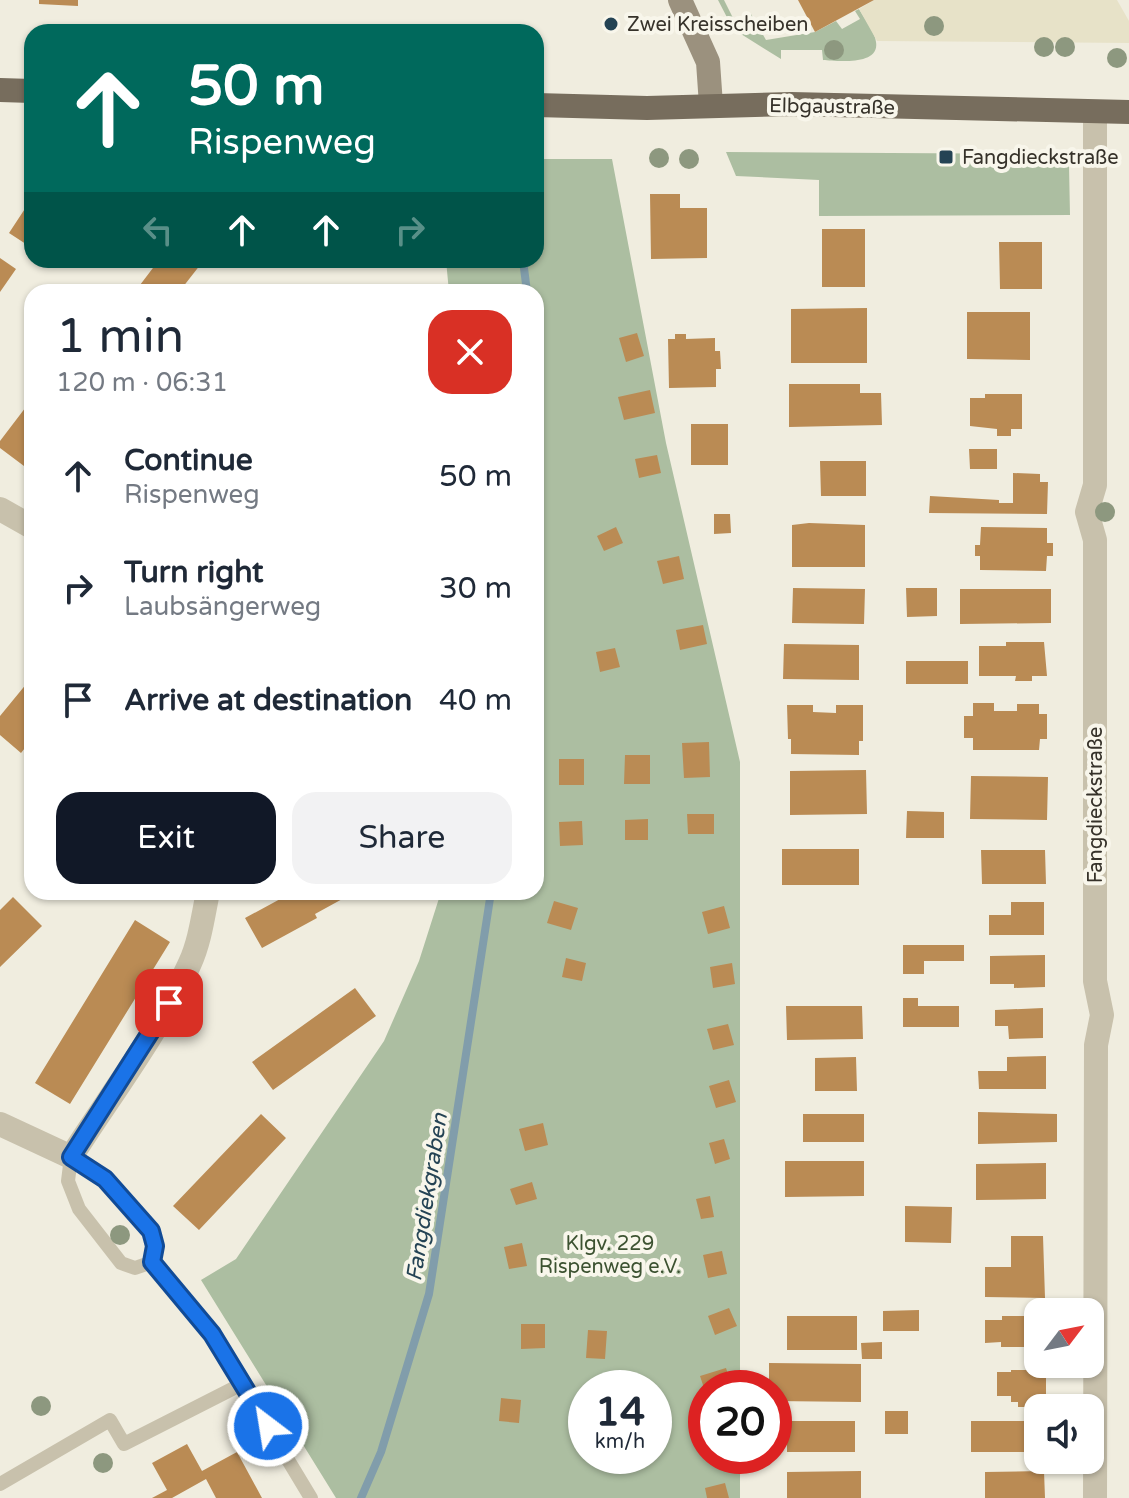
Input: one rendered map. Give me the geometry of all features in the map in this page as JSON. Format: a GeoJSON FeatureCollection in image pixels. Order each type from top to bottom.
{"type":"FeatureCollection","features":[{"type":"Feature","properties":{"kind":"main road"},"geometry":{"type":"LineString","coordinates":[[0,90],[24,91]]}},
{"type":"Feature","properties":{"kind":"main road","name":"Elbgaustraße"},"geometry":{"type":"LineString","coordinates":[[544,105],[647,108],[805,104],[1129,112]]}},
{"type":"Feature","properties":{"kind":"street"},"geometry":{"type":"LineString","coordinates":[[680,0],[708,62],[711,105]]}},
{"type":"Feature","properties":{"kind":"street","name":"Fangdieckstraße"},"geometry":{"type":"LineString","coordinates":[[1095,113],[1095,485],[1087,512],[1095,540],[1095,981],[1102,1015],[1096,1045],[1095,1498]]}},
{"type":"Feature","properties":{"kind":"street"},"geometry":{"type":"LineString","coordinates":[[0,509],[24,522]]}},
{"type":"Feature","properties":{"kind":"street"},"geometry":{"type":"LineString","coordinates":[[0,1124],[71,1157],[157,1023],[191,962],[207,900]]}},
{"type":"Feature","properties":{"kind":"lane"},"geometry":{"type":"LineString","coordinates":[[71,1157],[105,1179],[151,1231],[155,1246],[152,1262],[135,1268],[121,1263],[104,1242],[79,1209],[68,1181],[71,1157]]}},
{"type":"Feature","properties":{"kind":"lane"},"geometry":{"type":"LineString","coordinates":[[152,1262],[212,1334],[309,1495]]}},
{"type":"Feature","properties":{"kind":"lane"},"geometry":{"type":"LineString","coordinates":[[0,1484],[110,1420],[124,1444],[242,1384]]}},
{"type":"Feature","properties":{"kind":"green space"},"geometry":{"type":"Polygon","coordinates":[[[718,0],[724,0],[735,22],[751,14],[766,40],[815,32],[836,21],[842,29],[860,19],[855,11],[859,9],[874,34],[875,50],[864,59],[847,61],[823,60],[822,50],[781,50],[781,59],[733,29],[718,0]]]}},
{"type":"Feature","properties":{"kind":"green space"},"geometry":{"type":"Polygon","coordinates":[[[726,152],[1054,154],[1069,165],[1070,215],[819,216],[819,180],[736,176],[726,152]]]}},
{"type":"Feature","properties":{"kind":"green space","name":"Klgv. 229 Rispenweg e.V."},"geometry":{"type":"Polygon","coordinates":[[[544,159],[612,159],[666,443],[740,762],[740,1370],[688,1370],[688,1474],[740,1474],[740,1498],[336,1498],[201,1280],[236,1259],[384,1041],[419,961],[438,900],[544,900],[544,284],[448,284],[447,268],[544,268],[544,159]]]}},
{"type":"Feature","properties":{"kind":"shaded area"},"geometry":{"type":"Polygon","coordinates":[[[874,0],[1117,0],[1129,21],[1129,43],[877,41],[859,9],[874,0]]]}},
{"type":"Feature","properties":{"kind":"building"},"geometry":{"type":"Polygon","coordinates":[[[39,0],[78,0],[78,6],[39,4],[39,0]]]}},
{"type":"Feature","properties":{"kind":"building"},"geometry":{"type":"Polygon","coordinates":[[[798,0],[874,0],[815,32],[798,0]]]}},
{"type":"Feature","properties":{"kind":"building"},"geometry":{"type":"Polygon","coordinates":[[[650,194],[680,194],[680,208],[707,208],[707,258],[651,259],[650,194]]]}},
{"type":"Feature","properties":{"kind":"building"},"geometry":{"type":"Polygon","coordinates":[[[24,210],[24,243],[9,233],[24,210]]]}},
{"type":"Feature","properties":{"kind":"building"},"geometry":{"type":"Polygon","coordinates":[[[822,229],[865,229],[865,287],[822,287],[822,229]]]}},
{"type":"Feature","properties":{"kind":"building"},"geometry":{"type":"Polygon","coordinates":[[[999,242],[1042,242],[1042,289],[1000,289],[999,242]]]}},
{"type":"Feature","properties":{"kind":"building"},"geometry":{"type":"Polygon","coordinates":[[[0,258],[16,269],[0,292],[0,258]]]}},
{"type":"Feature","properties":{"kind":"building"},"geometry":{"type":"Polygon","coordinates":[[[153,268],[198,268],[185,284],[141,284],[153,268]]]}},
{"type":"Feature","properties":{"kind":"building"},"geometry":{"type":"Polygon","coordinates":[[[867,308],[867,363],[791,363],[791,309],[867,308]]]}},
{"type":"Feature","properties":{"kind":"building"},"geometry":{"type":"Polygon","coordinates":[[[967,312],[1030,312],[1030,360],[967,359],[967,312]]]}},
{"type":"Feature","properties":{"kind":"building"},"geometry":{"type":"Polygon","coordinates":[[[637,333],[644,356],[626,362],[619,338],[637,333]]]}},
{"type":"Feature","properties":{"kind":"building"},"geometry":{"type":"Polygon","coordinates":[[[675,334],[686,334],[686,339],[715,338],[715,351],[720,351],[721,369],[716,369],[716,387],[669,388],[668,339],[675,339],[675,334]]]}},
{"type":"Feature","properties":{"kind":"building"},"geometry":{"type":"Polygon","coordinates":[[[789,384],[860,384],[860,393],[881,393],[882,425],[789,427],[789,384]]]}},
{"type":"Feature","properties":{"kind":"building"},"geometry":{"type":"Polygon","coordinates":[[[650,390],[655,413],[624,420],[618,397],[650,390]]]}},
{"type":"Feature","properties":{"kind":"building"},"geometry":{"type":"Polygon","coordinates":[[[985,394],[1022,394],[1022,429],[1011,429],[1011,436],[997,436],[997,429],[970,426],[970,398],[985,398],[985,394]]]}},
{"type":"Feature","properties":{"kind":"building"},"geometry":{"type":"Polygon","coordinates":[[[24,410],[24,466],[0,448],[0,441],[24,410]]]}},
{"type":"Feature","properties":{"kind":"building"},"geometry":{"type":"Polygon","coordinates":[[[691,424],[728,424],[728,465],[691,465],[691,424]]]}},
{"type":"Feature","properties":{"kind":"building"},"geometry":{"type":"Polygon","coordinates":[[[969,449],[997,449],[997,469],[970,469],[969,449]]]}},
{"type":"Feature","properties":{"kind":"building"},"geometry":{"type":"Polygon","coordinates":[[[657,455],[661,473],[639,478],[635,459],[657,455]]]}},
{"type":"Feature","properties":{"kind":"building"},"geometry":{"type":"Polygon","coordinates":[[[820,461],[866,461],[866,496],[821,496],[820,461]]]}},
{"type":"Feature","properties":{"kind":"building"},"geometry":{"type":"Polygon","coordinates":[[[1013,473],[1040,474],[1040,482],[1048,482],[1047,514],[929,513],[930,496],[1013,503],[1013,473]]]}},
{"type":"Feature","properties":{"kind":"building"},"geometry":{"type":"Polygon","coordinates":[[[714,514],[730,514],[731,533],[714,534],[714,514]]]}},
{"type":"Feature","properties":{"kind":"building"},"geometry":{"type":"Polygon","coordinates":[[[792,525],[865,525],[865,567],[792,567],[792,525]]]}},
{"type":"Feature","properties":{"kind":"building"},"geometry":{"type":"Polygon","coordinates":[[[616,527],[623,543],[604,551],[597,536],[616,527]]]}},
{"type":"Feature","properties":{"kind":"building"},"geometry":{"type":"Polygon","coordinates":[[[981,527],[1047,528],[1047,543],[1053,543],[1053,556],[1047,556],[1046,571],[980,570],[980,556],[975,556],[975,545],[980,545],[981,527]]]}},
{"type":"Feature","properties":{"kind":"building"},"geometry":{"type":"Polygon","coordinates":[[[679,556],[684,579],[663,584],[657,561],[679,556]]]}},
{"type":"Feature","properties":{"kind":"building"},"geometry":{"type":"Polygon","coordinates":[[[793,588],[865,589],[864,624],[792,623],[793,588]]]}},
{"type":"Feature","properties":{"kind":"building"},"geometry":{"type":"Polygon","coordinates":[[[906,588],[937,588],[937,616],[907,617],[906,588]]]}},
{"type":"Feature","properties":{"kind":"building"},"geometry":{"type":"Polygon","coordinates":[[[960,589],[1051,589],[1051,623],[960,624],[960,589]]]}},
{"type":"Feature","properties":{"kind":"building"},"geometry":{"type":"Polygon","coordinates":[[[703,625],[707,644],[680,650],[676,630],[703,625]]]}},
{"type":"Feature","properties":{"kind":"building"},"geometry":{"type":"Polygon","coordinates":[[[1006,642],[1044,642],[1047,676],[1032,676],[1032,681],[1015,681],[1016,676],[979,676],[979,646],[1006,646],[1006,642]]]}},
{"type":"Feature","properties":{"kind":"building"},"geometry":{"type":"Polygon","coordinates":[[[784,644],[859,645],[859,680],[783,679],[784,644]]]}},
{"type":"Feature","properties":{"kind":"building"},"geometry":{"type":"Polygon","coordinates":[[[615,648],[620,667],[600,672],[596,652],[615,648]]]}},
{"type":"Feature","properties":{"kind":"building"},"geometry":{"type":"Polygon","coordinates":[[[906,661],[968,661],[968,684],[906,684],[906,661]]]}},
{"type":"Feature","properties":{"kind":"building"},"geometry":{"type":"Polygon","coordinates":[[[24,687],[24,749],[21,753],[0,735],[0,716],[24,687]]]}},
{"type":"Feature","properties":{"kind":"building"},"geometry":{"type":"Polygon","coordinates":[[[973,703],[994,703],[994,711],[1017,711],[1017,704],[1039,704],[1039,714],[1047,714],[1047,739],[1040,739],[1039,750],[973,750],[973,738],[964,738],[964,716],[973,716],[973,703]]]}},
{"type":"Feature","properties":{"kind":"building"},"geometry":{"type":"Polygon","coordinates":[[[787,705],[813,705],[813,712],[836,713],[836,705],[863,705],[863,741],[859,741],[859,755],[791,754],[787,705]]]}},
{"type":"Feature","properties":{"kind":"building"},"geometry":{"type":"Polygon","coordinates":[[[709,742],[710,777],[684,778],[682,743],[709,742]]]}},
{"type":"Feature","properties":{"kind":"building"},"geometry":{"type":"Polygon","coordinates":[[[625,755],[650,755],[650,784],[624,784],[625,755]]]}},
{"type":"Feature","properties":{"kind":"building"},"geometry":{"type":"Polygon","coordinates":[[[559,759],[584,759],[584,785],[559,785],[559,759]]]}},
{"type":"Feature","properties":{"kind":"building"},"geometry":{"type":"Polygon","coordinates":[[[866,770],[867,814],[790,815],[790,771],[866,770]]]}},
{"type":"Feature","properties":{"kind":"building"},"geometry":{"type":"Polygon","coordinates":[[[971,776],[1048,777],[1047,820],[970,819],[971,776]]]}},
{"type":"Feature","properties":{"kind":"building"},"geometry":{"type":"Polygon","coordinates":[[[907,811],[944,812],[944,838],[906,838],[907,811]]]}},
{"type":"Feature","properties":{"kind":"building"},"geometry":{"type":"Polygon","coordinates":[[[687,814],[714,814],[714,834],[688,834],[687,814]]]}},
{"type":"Feature","properties":{"kind":"building"},"geometry":{"type":"Polygon","coordinates":[[[648,819],[648,840],[625,840],[625,820],[648,819]]]}},
{"type":"Feature","properties":{"kind":"building"},"geometry":{"type":"Polygon","coordinates":[[[582,821],[583,845],[560,846],[559,822],[582,821]]]}},
{"type":"Feature","properties":{"kind":"building"},"geometry":{"type":"Polygon","coordinates":[[[782,849],[859,849],[859,885],[782,885],[782,849]]]}},
{"type":"Feature","properties":{"kind":"building"},"geometry":{"type":"Polygon","coordinates":[[[981,850],[1045,850],[1046,884],[982,884],[981,850]]]}},
{"type":"Feature","properties":{"kind":"building"},"geometry":{"type":"Polygon","coordinates":[[[13,897],[42,926],[0,967],[0,910],[13,897]]]}},
{"type":"Feature","properties":{"kind":"building"},"geometry":{"type":"Polygon","coordinates":[[[278,900],[340,900],[315,914],[317,918],[262,948],[245,918],[278,900]]]}},
{"type":"Feature","properties":{"kind":"building"},"geometry":{"type":"Polygon","coordinates":[[[554,901],[578,908],[571,930],[547,923],[554,901]]]}},
{"type":"Feature","properties":{"kind":"building"},"geometry":{"type":"Polygon","coordinates":[[[1011,902],[1044,902],[1044,935],[989,935],[989,915],[1011,915],[1011,902]]]}},
{"type":"Feature","properties":{"kind":"building"},"geometry":{"type":"Polygon","coordinates":[[[724,906],[730,928],[708,934],[702,912],[724,906]]]}},
{"type":"Feature","properties":{"kind":"building"},"geometry":{"type":"Polygon","coordinates":[[[135,920],[170,942],[70,1104],[35,1083],[135,920]]]}},
{"type":"Feature","properties":{"kind":"building"},"geometry":{"type":"Polygon","coordinates":[[[903,945],[964,945],[964,961],[924,961],[924,974],[903,974],[903,945]]]}},
{"type":"Feature","properties":{"kind":"building"},"geometry":{"type":"Polygon","coordinates":[[[1045,955],[1045,987],[1014,988],[1014,984],[990,984],[990,956],[1045,955]]]}},
{"type":"Feature","properties":{"kind":"building"},"geometry":{"type":"Polygon","coordinates":[[[566,958],[586,963],[582,981],[562,977],[566,958]]]}},
{"type":"Feature","properties":{"kind":"building"},"geometry":{"type":"Polygon","coordinates":[[[732,963],[735,984],[713,988],[710,967],[732,963]]]}},
{"type":"Feature","properties":{"kind":"building"},"geometry":{"type":"Polygon","coordinates":[[[355,988],[376,1016],[273,1090],[252,1062],[355,988]]]}},
{"type":"Feature","properties":{"kind":"building"},"geometry":{"type":"Polygon","coordinates":[[[903,998],[918,998],[918,1006],[959,1006],[959,1027],[903,1027],[903,998]]]}},
{"type":"Feature","properties":{"kind":"building"},"geometry":{"type":"Polygon","coordinates":[[[786,1006],[862,1006],[863,1039],[787,1040],[786,1006]]]}},
{"type":"Feature","properties":{"kind":"building"},"geometry":{"type":"Polygon","coordinates":[[[1043,1008],[1043,1038],[1009,1039],[1008,1026],[995,1026],[995,1010],[1043,1008]]]}},
{"type":"Feature","properties":{"kind":"building"},"geometry":{"type":"Polygon","coordinates":[[[728,1024],[734,1045],[713,1050],[707,1029],[728,1024]]]}},
{"type":"Feature","properties":{"kind":"building"},"geometry":{"type":"Polygon","coordinates":[[[1046,1056],[1046,1089],[979,1089],[978,1071],[1007,1071],[1007,1057],[1046,1056]]]}},
{"type":"Feature","properties":{"kind":"building"},"geometry":{"type":"Polygon","coordinates":[[[856,1057],[857,1091],[815,1091],[815,1058],[856,1057]]]}},
{"type":"Feature","properties":{"kind":"building"},"geometry":{"type":"Polygon","coordinates":[[[729,1080],[736,1102],[716,1108],[709,1086],[729,1080]]]}},
{"type":"Feature","properties":{"kind":"building"},"geometry":{"type":"Polygon","coordinates":[[[978,1112],[1057,1114],[1057,1142],[978,1144],[978,1112]]]}},
{"type":"Feature","properties":{"kind":"building"},"geometry":{"type":"Polygon","coordinates":[[[261,1114],[286,1138],[199,1230],[173,1206],[261,1114]]]}},
{"type":"Feature","properties":{"kind":"building"},"geometry":{"type":"Polygon","coordinates":[[[803,1114],[864,1114],[864,1142],[803,1142],[803,1114]]]}},
{"type":"Feature","properties":{"kind":"building"},"geometry":{"type":"Polygon","coordinates":[[[543,1123],[548,1145],[525,1151],[519,1129],[543,1123]]]}},
{"type":"Feature","properties":{"kind":"building"},"geometry":{"type":"Polygon","coordinates":[[[724,1139],[730,1159],[715,1164],[709,1143],[724,1139]]]}},
{"type":"Feature","properties":{"kind":"building"},"geometry":{"type":"Polygon","coordinates":[[[785,1161],[864,1161],[864,1196],[785,1197],[785,1161]]]}},
{"type":"Feature","properties":{"kind":"building"},"geometry":{"type":"Polygon","coordinates":[[[1046,1163],[1046,1199],[976,1200],[976,1164],[1046,1163]]]}},
{"type":"Feature","properties":{"kind":"building"},"geometry":{"type":"Polygon","coordinates":[[[532,1182],[537,1199],[516,1205],[510,1189],[532,1182]]]}},
{"type":"Feature","properties":{"kind":"building"},"geometry":{"type":"Polygon","coordinates":[[[710,1196],[714,1217],[701,1219],[696,1199],[710,1196]]]}},
{"type":"Feature","properties":{"kind":"building"},"geometry":{"type":"Polygon","coordinates":[[[905,1206],[952,1207],[951,1243],[905,1242],[905,1206]]]}},
{"type":"Feature","properties":{"kind":"building"},"geometry":{"type":"Polygon","coordinates":[[[1011,1236],[1043,1236],[1045,1298],[985,1297],[985,1267],[1011,1267],[1011,1236]]]}},
{"type":"Feature","properties":{"kind":"building"},"geometry":{"type":"Polygon","coordinates":[[[522,1243],[527,1266],[509,1269],[504,1247],[522,1243]]]}},
{"type":"Feature","properties":{"kind":"building"},"geometry":{"type":"Polygon","coordinates":[[[722,1251],[727,1274],[708,1278],[703,1255],[722,1251]]]}},
{"type":"Feature","properties":{"kind":"building"},"geometry":{"type":"Polygon","coordinates":[[[729,1308],[737,1326],[715,1335],[708,1316],[729,1308]]]}},
{"type":"Feature","properties":{"kind":"building"},"geometry":{"type":"Polygon","coordinates":[[[919,1310],[919,1331],[883,1331],[883,1311],[919,1310]]]}},
{"type":"Feature","properties":{"kind":"building"},"geometry":{"type":"Polygon","coordinates":[[[787,1316],[857,1316],[857,1350],[787,1350],[787,1316]]]}},
{"type":"Feature","properties":{"kind":"building"},"geometry":{"type":"Polygon","coordinates":[[[1002,1316],[1024,1316],[1024,1347],[1001,1347],[1001,1342],[985,1343],[985,1320],[1002,1320],[1002,1316]]]}},
{"type":"Feature","properties":{"kind":"building"},"geometry":{"type":"Polygon","coordinates":[[[521,1324],[545,1324],[545,1348],[521,1349],[521,1324]]]}},
{"type":"Feature","properties":{"kind":"building"},"geometry":{"type":"Polygon","coordinates":[[[588,1330],[607,1331],[605,1359],[586,1358],[588,1330]]]}},
{"type":"Feature","properties":{"kind":"building"},"geometry":{"type":"Polygon","coordinates":[[[882,1342],[882,1359],[862,1359],[861,1343],[882,1342]]]}},
{"type":"Feature","properties":{"kind":"building"},"geometry":{"type":"Polygon","coordinates":[[[769,1363],[861,1364],[861,1402],[792,1401],[792,1370],[769,1370],[769,1363]]]}},
{"type":"Feature","properties":{"kind":"building"},"geometry":{"type":"Polygon","coordinates":[[[1024,1370],[1024,1378],[1046,1378],[1046,1394],[1024,1394],[1024,1407],[1018,1407],[1018,1402],[1011,1402],[1011,1396],[997,1396],[997,1372],[1024,1370]]]}},
{"type":"Feature","properties":{"kind":"building"},"geometry":{"type":"Polygon","coordinates":[[[501,1398],[521,1400],[519,1423],[499,1421],[501,1398]]]}},
{"type":"Feature","properties":{"kind":"building"},"geometry":{"type":"Polygon","coordinates":[[[885,1411],[908,1411],[908,1434],[885,1434],[885,1411]]]}},
{"type":"Feature","properties":{"kind":"building"},"geometry":{"type":"Polygon","coordinates":[[[792,1421],[855,1421],[855,1452],[792,1452],[792,1421]]]}},
{"type":"Feature","properties":{"kind":"building"},"geometry":{"type":"Polygon","coordinates":[[[971,1421],[1024,1421],[1024,1452],[971,1452],[971,1421]]]}},
{"type":"Feature","properties":{"kind":"building"},"geometry":{"type":"Polygon","coordinates":[[[187,1444],[202,1471],[237,1452],[262,1498],[216,1498],[206,1479],[172,1498],[152,1498],[167,1490],[152,1463],[187,1444]]]}},
{"type":"Feature","properties":{"kind":"building"},"geometry":{"type":"Polygon","coordinates":[[[861,1471],[861,1498],[787,1498],[787,1474],[861,1471]]]}},
{"type":"Feature","properties":{"kind":"building"},"geometry":{"type":"Polygon","coordinates":[[[985,1472],[1044,1474],[1045,1498],[985,1498],[985,1472]]]}},
{"type":"Feature","properties":{"kind":"building"},"geometry":{"type":"Polygon","coordinates":[[[725,1483],[729,1498],[707,1498],[705,1488],[725,1483]]]}},
{"type":"Feature","properties":{"kind":"waterway","name":"Fangdiekgraben"},"geometry":{"type":"LineString","coordinates":[[524,268],[526,284]]}},
{"type":"Feature","properties":{"kind":"waterway","name":"Fangdiekgraben"},"geometry":{"type":"LineString","coordinates":[[361,1498],[381,1452],[429,1294],[490,900]]}},
{"type":"Feature","properties":{"kind":"place","name":"Zwei Kreisscheiben"},"geometry":{"type":"Point","coordinates":[611,24]}},
{"type":"Feature","properties":{"kind":"place","name":"Fangdieckstraße"},"geometry":{"type":"Point","coordinates":[946,157]}},
{"type":"Feature","properties":{"kind":"route"},"geometry":{"type":"LineString","coordinates":[[169,1003],[71,1157],[105,1179],[151,1231],[155,1246],[152,1262],[212,1334],[268,1426]]}}]}
